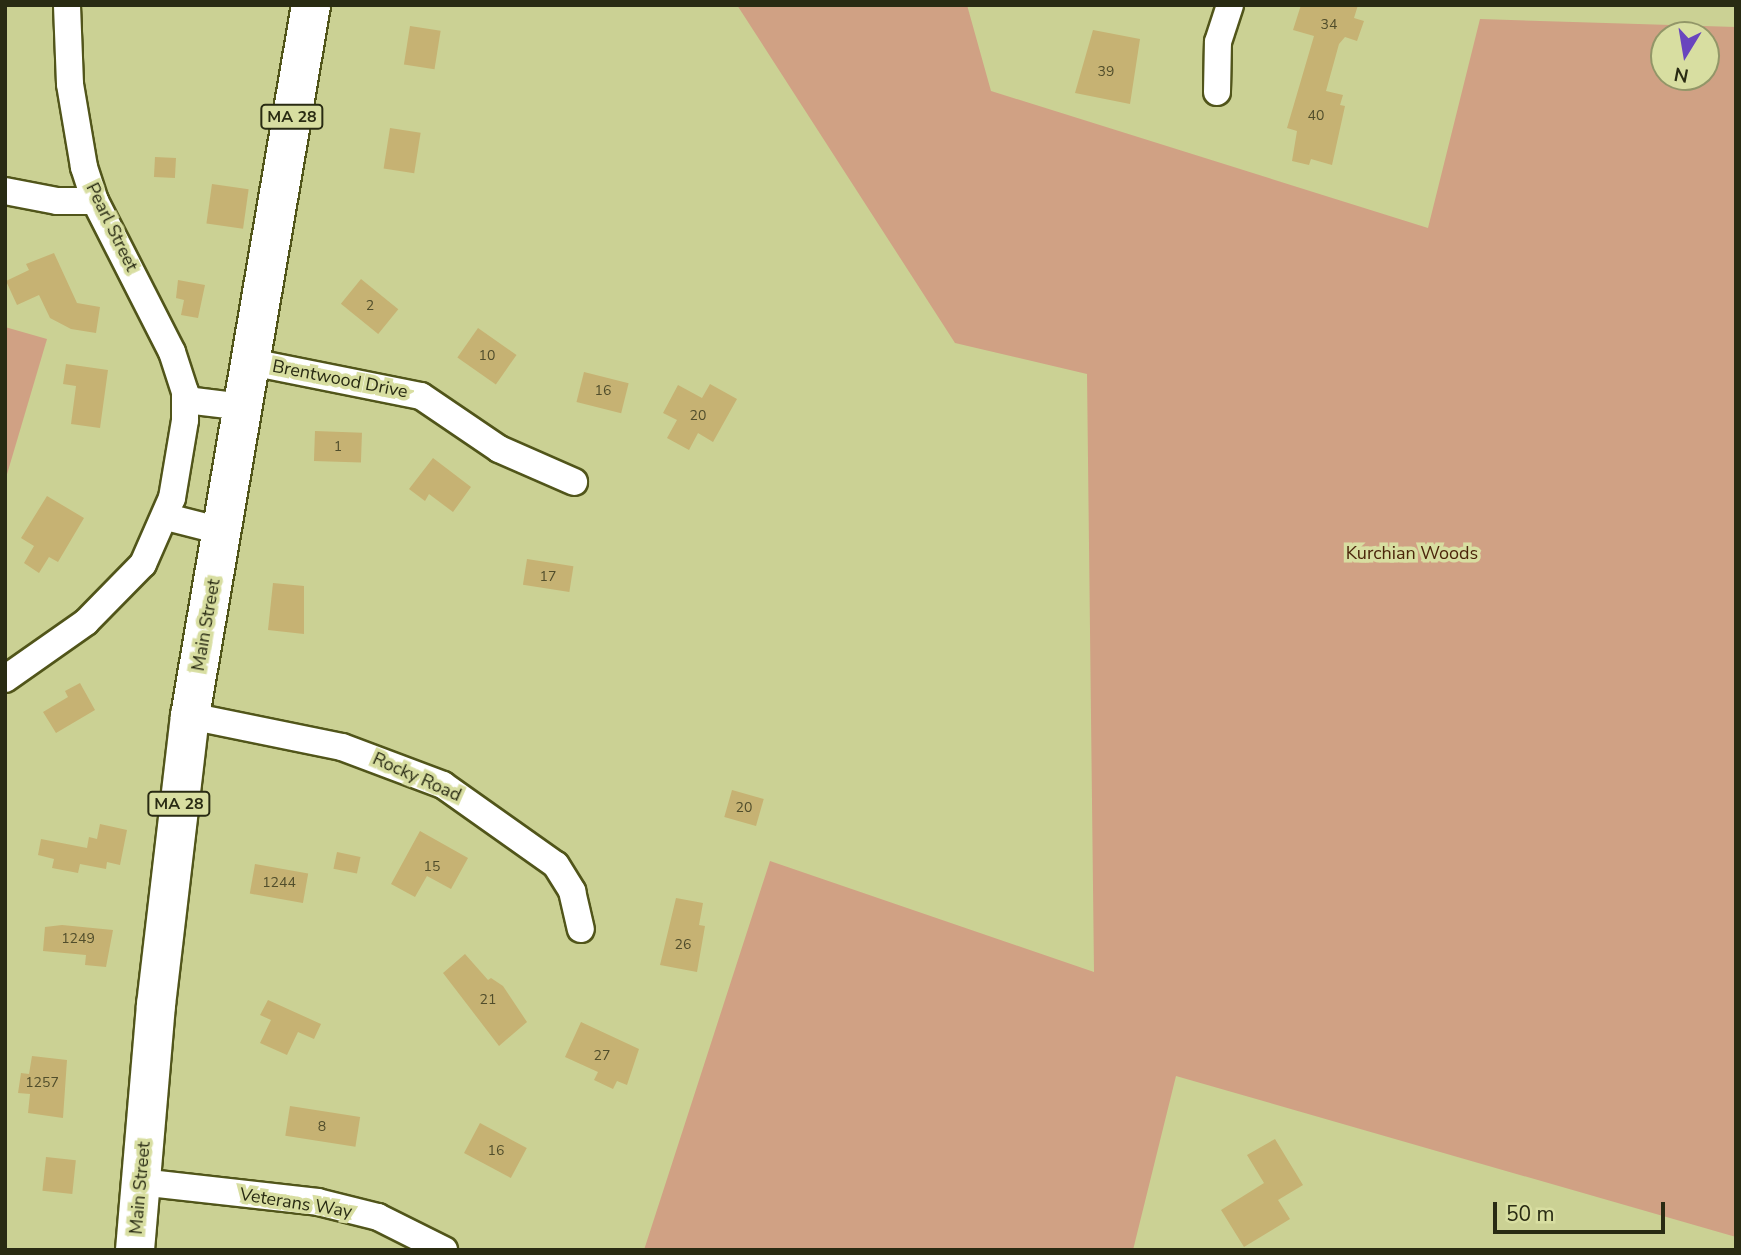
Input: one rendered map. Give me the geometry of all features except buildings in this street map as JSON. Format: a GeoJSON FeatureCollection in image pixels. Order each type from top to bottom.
{"type":"FeatureCollection","features":[{"type":"Feature","properties":{"kind":"main road","name":"Main Street"},"geometry":{"type":"LineString","coordinates":[[135,1250],[190,716],[311,5]]}},
{"type":"Feature","properties":{"kind":"street","name":"Pearl Street"},"geometry":{"type":"LineString","coordinates":[[5,679],[118,594],[150,553],[167,517],[181,459],[186,400],[179,371],[147,297],[95,201],[75,128],[67,5]]}},
{"type":"Feature","properties":{"kind":"street"},"geometry":{"type":"LineString","coordinates":[[1217,92],[1217,42],[1230,5]]}},
{"type":"Feature","properties":{"kind":"street"},"geometry":{"type":"LineString","coordinates":[[5,191],[57,201],[95,201]]}},
{"type":"Feature","properties":{"kind":"street","name":"Brentwood Drive"},"geometry":{"type":"LineString","coordinates":[[251,362],[421,396],[499,449],[574,482]]}},
{"type":"Feature","properties":{"kind":"street"},"geometry":{"type":"LineString","coordinates":[[186,400],[243,407]]}},
{"type":"Feature","properties":{"kind":"street"},"geometry":{"type":"LineString","coordinates":[[167,517],[222,531]]}},
{"type":"Feature","properties":{"kind":"street","name":"Rocky Road"},"geometry":{"type":"LineString","coordinates":[[190,716],[342,747],[443,785],[556,865],[572,891],[581,929]]}},
{"type":"Feature","properties":{"kind":"street","name":"Veterans Way"},"geometry":{"type":"LineString","coordinates":[[140,1182],[318,1202],[379,1217],[444,1250]]}},
{"type":"Feature","properties":{"kind":"green space","name":"Kurchian Woods"},"geometry":{"type":"Polygon","coordinates":[[[737,5],[967,5],[991,91],[1428,228],[1480,19],[1650,24],[1650,91],[1720,91],[1720,26],[1736,27],[1736,1237],[1176,1076],[1133,1250],[644,1250],[770,861],[1094,972],[1087,374],[955,343],[737,5]]]}},
{"type":"Feature","properties":{"kind":"green space"},"geometry":{"type":"Polygon","coordinates":[[[5,327],[47,339],[5,481],[5,327]]]}}]}
